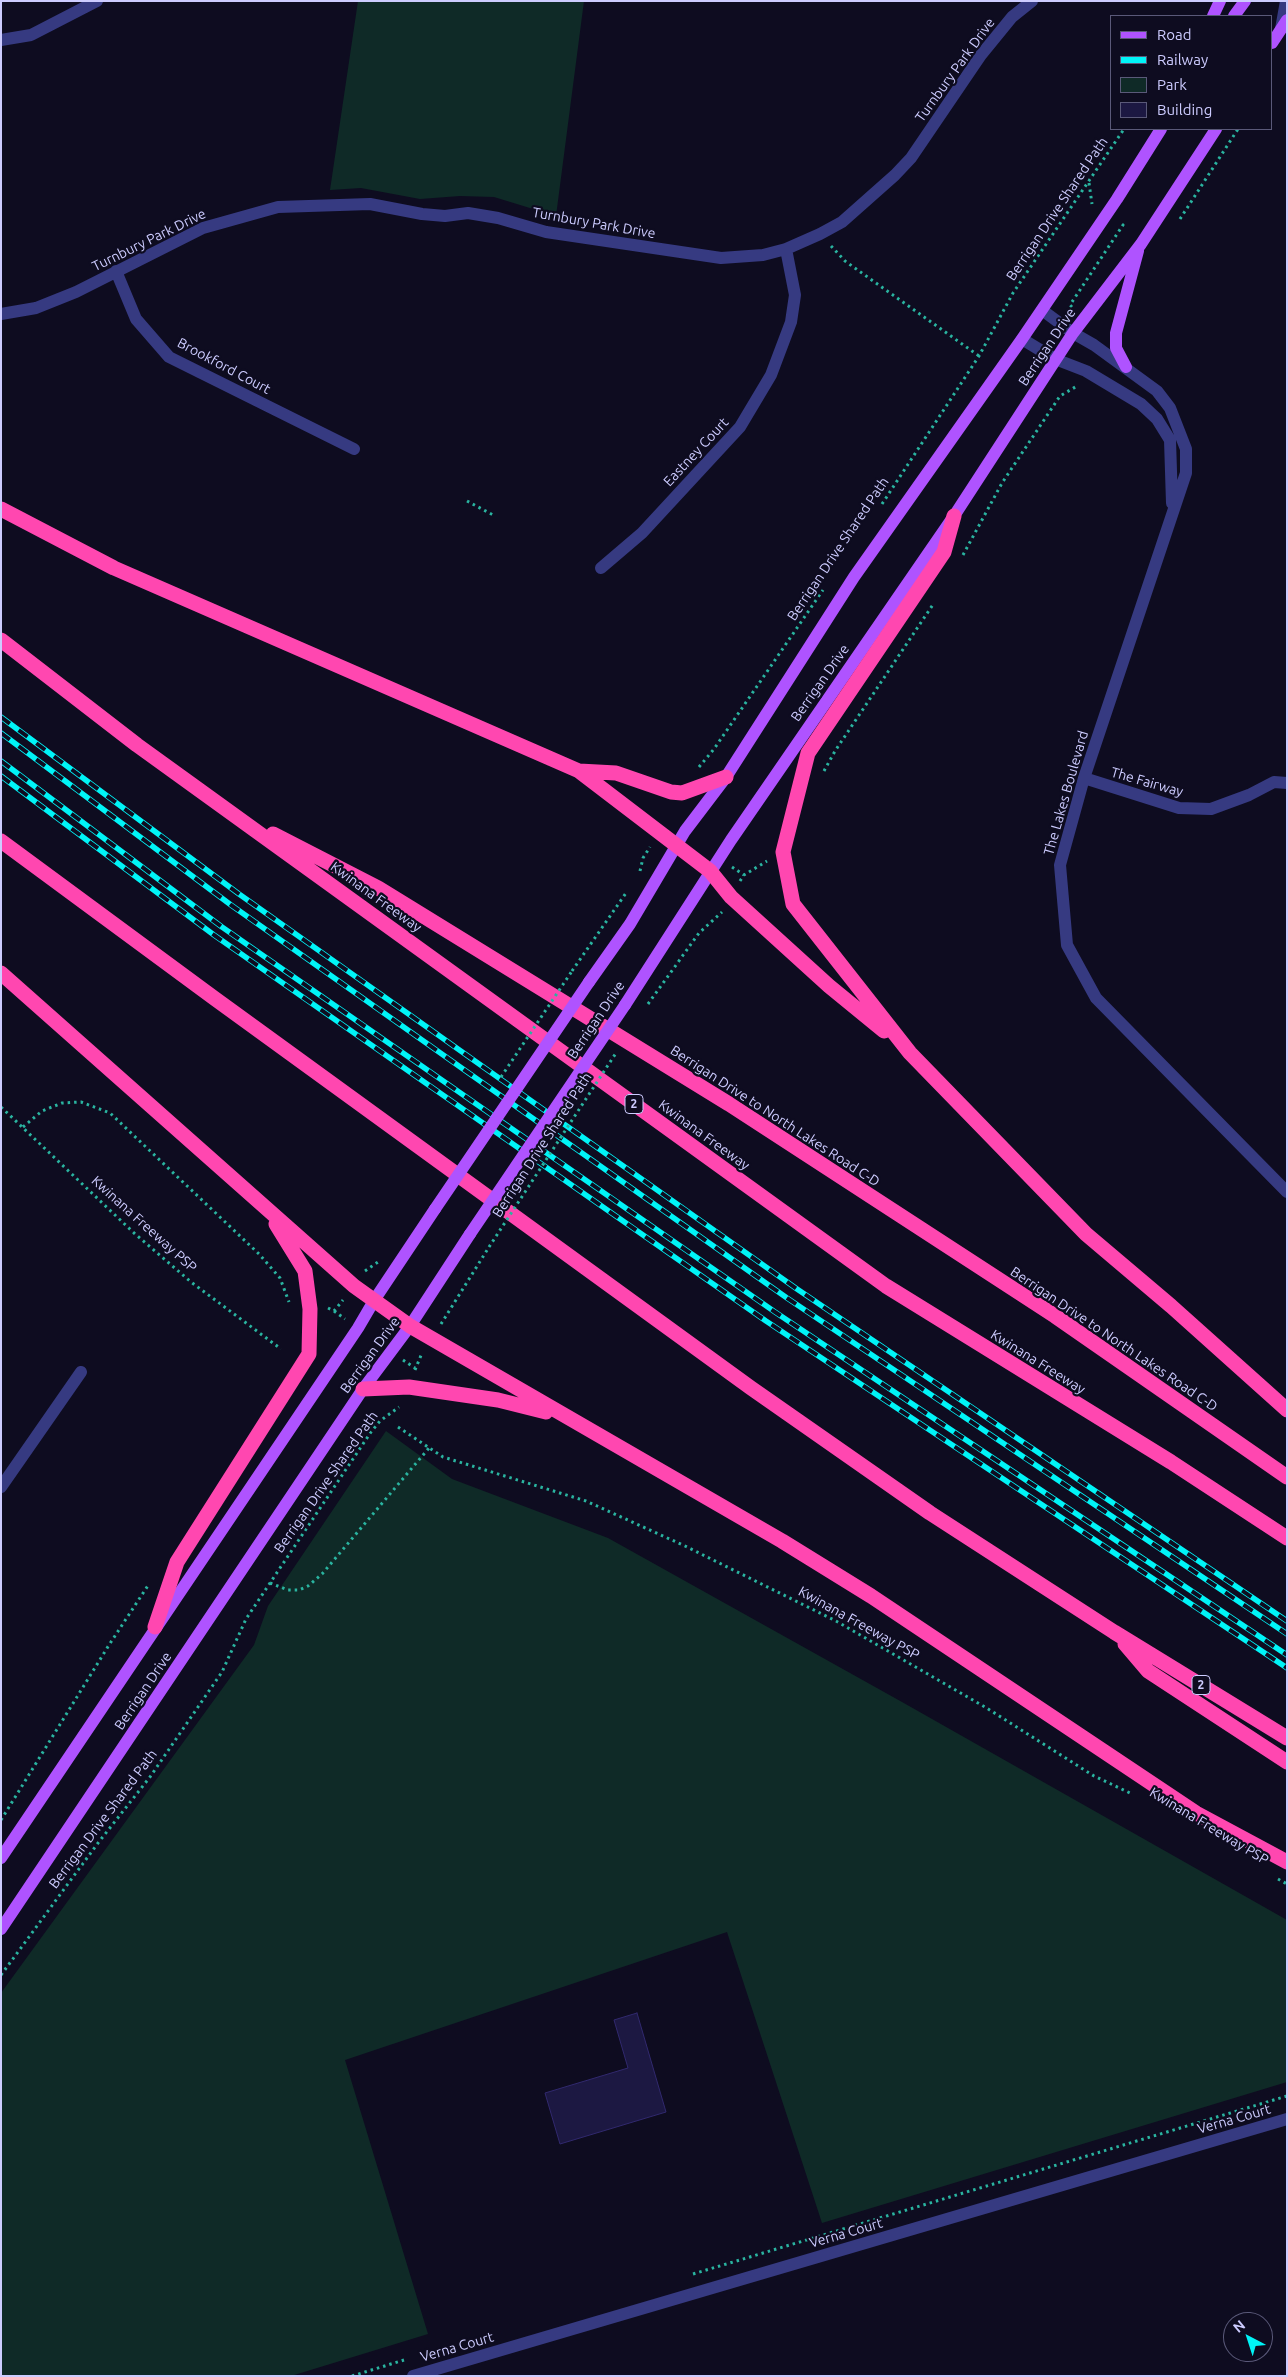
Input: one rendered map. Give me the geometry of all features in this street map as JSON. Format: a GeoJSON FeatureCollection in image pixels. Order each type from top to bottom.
{"type":"FeatureCollection","features":[{"type":"Feature","properties":{"kind":"highway"},"geometry":{"type":"LineString","coordinates":[[1,509],[114,568],[578,771],[660,831],[710,871],[730,897],[829,986],[910,1053]]}},
{"type":"Feature","properties":{"kind":"highway"},"geometry":{"type":"LineString","coordinates":[[954,516],[944,552],[808,752],[783,852],[793,904],[910,1053],[1086,1234],[1171,1306],[1287,1410]]}},
{"type":"Feature","properties":{"kind":"highway","name":"Kwinana Freeway"},"geometry":{"type":"LineString","coordinates":[[1,640],[138,745],[886,1286],[1171,1462],[1287,1538]]}},
{"type":"Feature","properties":{"kind":"highway"},"geometry":{"type":"LineString","coordinates":[[578,771],[616,773],[671,792],[682,793],[726,777]]}},
{"type":"Feature","properties":{"kind":"highway","name":"Berrigan Drive to North Lakes Road C-D"},"geometry":{"type":"LineString","coordinates":[[229,811],[378,888],[729,1104],[1055,1316],[1287,1477]]}},
{"type":"Feature","properties":{"kind":"highway","name":"2"},"geometry":{"type":"LineString","coordinates":[[1,841],[750,1388],[930,1513],[1114,1632],[1287,1738]]}},
{"type":"Feature","properties":{"kind":"highway"},"geometry":{"type":"LineString","coordinates":[[1,973],[354,1286],[375,1299],[410,1326],[562,1416],[799,1551],[872,1596],[1196,1813],[1287,1862]]}},
{"type":"Feature","properties":{"kind":"highway"},"geometry":{"type":"LineString","coordinates":[[155,1627],[177,1562],[310,1354],[310,1310],[305,1271],[267,1210]]}},
{"type":"Feature","properties":{"kind":"highway"},"geometry":{"type":"LineString","coordinates":[[363,1389],[409,1387],[498,1400],[562,1416]]}},
{"type":"Feature","properties":{"kind":"highway"},"geometry":{"type":"LineString","coordinates":[[1114,1632],[1148,1671],[1287,1762]]}},
{"type":"Feature","properties":{"kind":"main road"},"geometry":{"type":"LineString","coordinates":[[1213,15],[1220,1]]}},
{"type":"Feature","properties":{"kind":"main road"},"geometry":{"type":"LineString","coordinates":[[1235,15],[1244,1]]}},
{"type":"Feature","properties":{"kind":"main road"},"geometry":{"type":"LineString","coordinates":[[1273,41],[1284,24]]}},
{"type":"Feature","properties":{"kind":"main road","name":"Berrigan Drive"},"geometry":{"type":"LineString","coordinates":[[1,1858],[358,1328],[435,1209],[630,924],[686,831],[726,777],[854,577],[1042,310],[1160,130]]}},
{"type":"Feature","properties":{"kind":"main road","name":"Berrigan Drive"},"geometry":{"type":"LineString","coordinates":[[1,1929],[363,1389],[410,1326],[624,1005],[710,871],[954,516],[1073,333],[1141,244],[1215,130]]}},
{"type":"Feature","properties":{"kind":"main road"},"geometry":{"type":"LineString","coordinates":[[1126,367],[1116,348],[1116,333],[1141,244]]}},
{"type":"Feature","properties":{"kind":"street"},"geometry":{"type":"LineString","coordinates":[[1,40],[31,35],[96,1]]}},
{"type":"Feature","properties":{"kind":"street","name":"Turnbury Park Drive"},"geometry":{"type":"LineString","coordinates":[[1012,18],[1019,1]]}},
{"type":"Feature","properties":{"kind":"street","name":"Turnbury Park Drive"},"geometry":{"type":"LineString","coordinates":[[1,314],[36,308],[76,292],[203,228],[235,217],[278,207],[370,204],[402,211],[445,216],[468,213],[498,218],[546,232],[721,258],[763,254],[786,249],[842,222],[911,158],[981,55],[1012,18],[1032,1]]}},
{"type":"Feature","properties":{"kind":"street"},"geometry":{"type":"LineString","coordinates":[[1284,24],[1286,1]]}},
{"type":"Feature","properties":{"kind":"street","name":"Eastney Court"},"geometry":{"type":"LineString","coordinates":[[601,568],[642,533],[740,427],[771,375],[792,322],[795,295],[786,249]]}},
{"type":"Feature","properties":{"kind":"street","name":"Brookford Court"},"geometry":{"type":"LineString","coordinates":[[116,271],[136,319],[169,357],[354,450]]}},
{"type":"Feature","properties":{"kind":"street","name":"The Lakes Boulevard"},"geometry":{"type":"LineString","coordinates":[[1042,310],[1073,333],[1126,367],[1157,391],[1170,408],[1186,449],[1186,472],[1084,778],[1060,865],[1067,945],[1096,998],[1287,1192]]}},
{"type":"Feature","properties":{"kind":"street","name":"The Lakes Boulevard"},"geometry":{"type":"LineString","coordinates":[[1022,339],[1056,359],[1086,371],[1141,404],[1157,419],[1170,440],[1173,508]]}},
{"type":"Feature","properties":{"kind":"street","name":"The Fairway"},"geometry":{"type":"LineString","coordinates":[[1084,778],[1179,808],[1211,809],[1274,782],[1287,783]]}},
{"type":"Feature","properties":{"kind":"street"},"geometry":{"type":"LineString","coordinates":[[1,1487],[80,1372]]}},
{"type":"Feature","properties":{"kind":"street","name":"Verna Court"},"geometry":{"type":"LineString","coordinates":[[413,2376],[1287,2120]]}},
{"type":"Feature","properties":{"kind":"path","name":"Berrigan Drive Shared Path"},"geometry":{"type":"LineString","coordinates":[[880,506],[979,356],[1014,293],[1090,183],[1123,130]]}},
{"type":"Feature","properties":{"kind":"path"},"geometry":{"type":"LineString","coordinates":[[1177,224],[1237,130]]}},
{"type":"Feature","properties":{"kind":"path"},"geometry":{"type":"LineString","coordinates":[[1085,317],[1070,305],[1123,225],[1092,205],[1090,183]]}},
{"type":"Feature","properties":{"kind":"path"},"geometry":{"type":"LineString","coordinates":[[820,234],[845,261],[979,356]]}},
{"type":"Feature","properties":{"kind":"path"},"geometry":{"type":"LineString","coordinates":[[467,500],[495,516]]}},
{"type":"Feature","properties":{"kind":"path","name":"Berrigan Drive Shared Path"},"geometry":{"type":"LineString","coordinates":[[698,768],[714,749],[825,587]]}},
{"type":"Feature","properties":{"kind":"path"},"geometry":{"type":"LineString","coordinates":[[639,875],[643,858],[660,831]]}},
{"type":"Feature","properties":{"kind":"path"},"geometry":{"type":"LineString","coordinates":[[646,1008],[699,933],[721,914],[744,876]]}},
{"type":"Feature","properties":{"kind":"path"},"geometry":{"type":"LineString","coordinates":[[572,971],[628,891]]}},
{"type":"Feature","properties":{"kind":"path","name":"Berrigan Drive Shared Path"},"geometry":{"type":"LineString","coordinates":[[1,1975],[98,1843],[150,1777],[222,1672],[246,1619],[371,1432],[391,1411],[403,1404],[419,1358],[619,1048]]}},
{"type":"Feature","properties":{"kind":"path"},"geometry":{"type":"LineString","coordinates":[[23,1127],[42,1111],[62,1103],[81,1102],[110,1113],[259,1254],[280,1278],[290,1304]]}},
{"type":"Feature","properties":{"kind":"path","name":"Kwinana Freeway PSP"},"geometry":{"type":"LineString","coordinates":[[1,1107],[134,1233],[184,1276],[281,1349]]}},
{"type":"Feature","properties":{"kind":"path"},"geometry":{"type":"LineString","coordinates":[[334,1311],[358,1328]]}},
{"type":"Feature","properties":{"kind":"path"},"geometry":{"type":"LineString","coordinates":[[390,1351],[415,1368]]}},
{"type":"Feature","properties":{"kind":"path","name":"Kwinana Freeway PSP"},"geometry":{"type":"LineString","coordinates":[[398,1427],[443,1457],[586,1501],[685,1546],[836,1621],[985,1708],[1094,1776],[1137,1796]]}},
{"type":"Feature","properties":{"kind":"path"},"geometry":{"type":"LineString","coordinates":[[270,1583],[288,1590],[298,1590],[308,1586],[322,1574],[429,1448]]}},
{"type":"Feature","properties":{"kind":"path","name":"Kwinana Freeway PSP"},"geometry":{"type":"LineString","coordinates":[[1271,1876],[1287,1884]]}},
{"type":"Feature","properties":{"kind":"path"},"geometry":{"type":"LineString","coordinates":[[685,2276],[1287,2096]]}},
{"type":"Feature","properties":{"kind":"path"},"geometry":{"type":"LineString","coordinates":[[352,2376],[410,2358]]}},
{"type":"Feature","properties":{"kind":"green space"},"geometry":{"type":"Polygon","coordinates":[[[358,1],[584,1],[556,216],[494,197],[460,196],[420,199],[361,188],[330,190],[358,1]]]}},
{"type":"Feature","properties":{"kind":"green space"},"geometry":{"type":"Polygon","coordinates":[[[386,1431],[452,1479],[608,1538],[1287,1920],[1287,2082],[822,2223],[727,1932],[345,2060],[428,2334],[291,2376],[1,2376],[1,1993],[254,1645],[268,1606],[386,1431]]]}},
{"type":"Feature","properties":{"kind":"building"},"geometry":{"type":"Polygon","coordinates":[[[637,2013],[666,2112],[560,2144],[545,2093],[628,2068],[614,2020],[637,2013]]]}},
{"type":"Feature","properties":{"kind":"railway"},"geometry":{"type":"LineString","coordinates":[[1,717],[239,894],[797,1289],[1287,1621]]}},
{"type":"Feature","properties":{"kind":"railway"},"geometry":{"type":"LineString","coordinates":[[1,733],[231,905],[787,1298],[1287,1634]]}},
{"type":"Feature","properties":{"kind":"railway"},"geometry":{"type":"LineString","coordinates":[[1,761],[222,927],[775,1312],[1287,1655]]}},
{"type":"Feature","properties":{"kind":"railway"},"geometry":{"type":"LineString","coordinates":[[1,776],[214,935],[766,1321],[1287,1668]]}}]}
